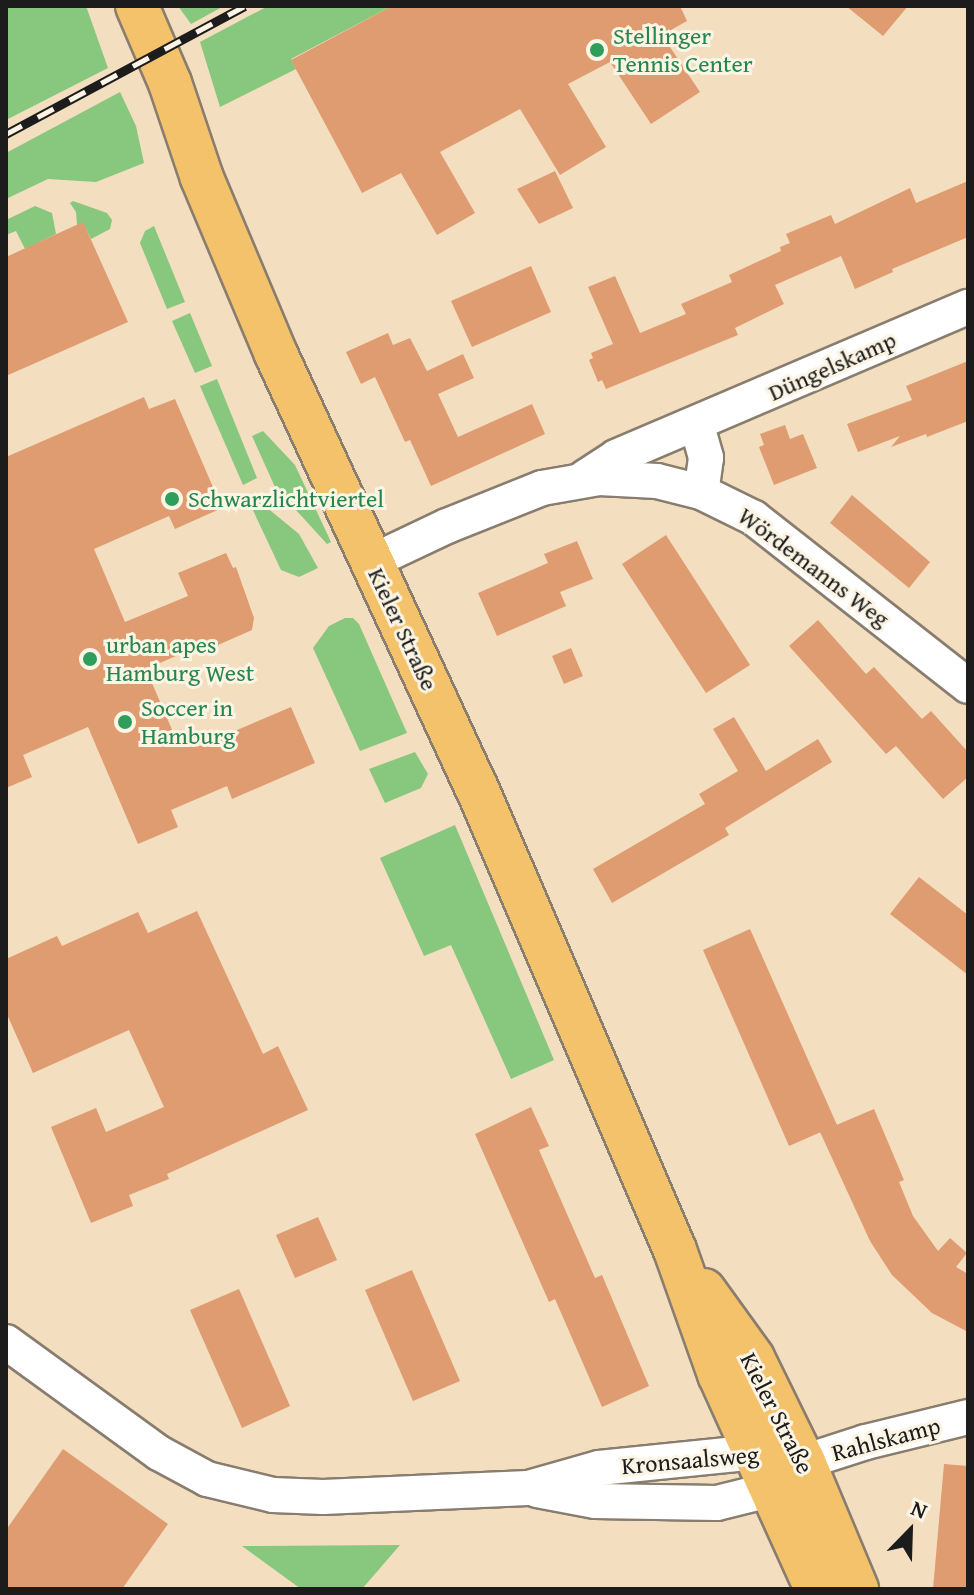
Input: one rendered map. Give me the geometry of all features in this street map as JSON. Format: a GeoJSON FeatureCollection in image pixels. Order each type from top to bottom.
{"type":"FeatureCollection","features":[{"type":"Feature","properties":{"kind":"main road","name":"Kieler Straße"},"geometry":{"type":"LineString","coordinates":[[137,6],[170,83],[202,178],[276,354],[476,786],[675,1250],[719,1374],[756,1452],[788,1476],[857,1589]]}},
{"type":"Feature","properties":{"kind":"main road","name":"Kieler Straße"},"geometry":{"type":"LineString","coordinates":[[675,1250],[753,1358],[788,1476],[816,1589]]}},
{"type":"Feature","properties":{"kind":"street","name":"Düngelskamp"},"geometry":{"type":"LineString","coordinates":[[581,480],[616,457],[697,426],[968,307]]}},
{"type":"Feature","properties":{"kind":"street"},"geometry":{"type":"LineString","coordinates":[[697,426],[706,458],[701,492]]}},
{"type":"Feature","properties":{"kind":"street","name":"Wördemanns Weg"},"geometry":{"type":"LineString","coordinates":[[373,561],[525,493],[581,480],[638,479],[701,492],[754,518],[968,686]]}},
{"type":"Feature","properties":{"kind":"street","name":"Kronsaalsweg"},"geometry":{"type":"LineString","coordinates":[[6,1342],[159,1453],[207,1479],[235,1489],[273,1495],[323,1497],[528,1488],[599,1468],[756,1452]]}},
{"type":"Feature","properties":{"kind":"street","name":"Rahlskamp"},"geometry":{"type":"LineString","coordinates":[[788,1476],[866,1442],[968,1417]]}},
{"type":"Feature","properties":{"kind":"street","name":"Kronsaalsweg"},"geometry":{"type":"LineString","coordinates":[[528,1488],[595,1501],[709,1503],[788,1476]]}},
{"type":"Feature","properties":{"kind":"green space"},"geometry":{"type":"Polygon","coordinates":[[[6,6],[86,6],[108,68],[6,120],[6,6]]]}},
{"type":"Feature","properties":{"kind":"green space"},"geometry":{"type":"Polygon","coordinates":[[[178,6],[224,6],[191,24],[178,6]]]}},
{"type":"Feature","properties":{"kind":"green space"},"geometry":{"type":"Polygon","coordinates":[[[268,6],[392,6],[291,59],[296,69],[220,107],[200,42],[268,6]]]}},
{"type":"Feature","properties":{"kind":"green space"},"geometry":{"type":"Polygon","coordinates":[[[120,92],[136,126],[144,163],[96,182],[48,179],[6,199],[6,153],[120,92]]]}},
{"type":"Feature","properties":{"kind":"green space"},"geometry":{"type":"Polygon","coordinates":[[[73,201],[107,213],[112,220],[110,229],[91,239],[83,223],[77,225],[76,212],[70,203],[73,201]]]}},
{"type":"Feature","properties":{"kind":"green space"},"geometry":{"type":"Polygon","coordinates":[[[35,206],[52,213],[56,234],[25,249],[16,231],[6,235],[6,220],[35,206]]]}},
{"type":"Feature","properties":{"kind":"green space"},"geometry":{"type":"Polygon","coordinates":[[[154,226],[185,302],[167,309],[140,243],[145,231],[154,226]]]}},
{"type":"Feature","properties":{"kind":"green space"},"geometry":{"type":"Polygon","coordinates":[[[190,313],[212,366],[195,373],[172,321],[190,313]]]}},
{"type":"Feature","properties":{"kind":"green space"},"geometry":{"type":"Polygon","coordinates":[[[217,379],[257,478],[243,485],[200,386],[217,379]]]}},
{"type":"Feature","properties":{"kind":"green space"},"geometry":{"type":"Polygon","coordinates":[[[263,431],[295,465],[331,542],[327,544],[275,487],[252,436],[263,431]]]}},
{"type":"Feature","properties":{"kind":"green space"},"geometry":{"type":"Polygon","coordinates":[[[260,502],[299,534],[318,568],[299,577],[281,570],[251,506],[260,502]]]}},
{"type":"Feature","properties":{"kind":"green space"},"geometry":{"type":"Polygon","coordinates":[[[345,618],[353,618],[359,624],[407,733],[360,751],[313,648],[329,626],[345,618]]]}},
{"type":"Feature","properties":{"kind":"green space"},"geometry":{"type":"Polygon","coordinates":[[[415,752],[428,774],[421,788],[385,803],[369,769],[415,752]]]}},
{"type":"Feature","properties":{"kind":"green space"},"geometry":{"type":"Polygon","coordinates":[[[455,825],[554,1060],[511,1079],[451,945],[424,956],[380,858],[455,825]]]}},
{"type":"Feature","properties":{"kind":"green space"},"geometry":{"type":"Polygon","coordinates":[[[400,1545],[362,1589],[301,1589],[242,1546],[400,1545]]]}},
{"type":"Feature","properties":{"kind":"building"},"geometry":{"type":"Polygon","coordinates":[[[392,6],[680,6],[687,21],[662,35],[700,92],[651,124],[610,62],[568,84],[606,147],[560,175],[520,109],[440,152],[475,213],[437,235],[401,173],[362,193],[291,60],[392,6]]]}},
{"type":"Feature","properties":{"kind":"building"},"geometry":{"type":"Polygon","coordinates":[[[846,6],[908,6],[883,36],[846,6]]]}},
{"type":"Feature","properties":{"kind":"building"},"geometry":{"type":"Polygon","coordinates":[[[555,171],[573,208],[539,224],[517,189],[555,171]]]}},
{"type":"Feature","properties":{"kind":"building"},"geometry":{"type":"Polygon","coordinates":[[[968,181],[968,237],[892,269],[893,272],[855,289],[841,256],[775,285],[784,304],[735,328],[738,335],[606,389],[602,380],[598,382],[589,360],[593,358],[591,353],[613,344],[588,287],[615,276],[640,333],[686,314],[681,304],[732,282],[729,275],[781,251],[780,247],[790,243],[786,234],[831,215],[835,224],[910,188],[916,203],[968,181]]]}},
{"type":"Feature","properties":{"kind":"building"},"geometry":{"type":"Polygon","coordinates":[[[83,222],[128,322],[6,376],[6,257],[83,222]]]}},
{"type":"Feature","properties":{"kind":"building"},"geometry":{"type":"Polygon","coordinates":[[[531,266],[551,312],[472,347],[451,301],[531,266]]]}},
{"type":"Feature","properties":{"kind":"building"},"geometry":{"type":"Polygon","coordinates":[[[388,333],[393,345],[410,338],[427,371],[463,354],[474,378],[438,394],[458,437],[532,404],[545,434],[431,486],[410,440],[405,442],[375,377],[361,384],[346,352],[388,333]]]}},
{"type":"Feature","properties":{"kind":"building"},"geometry":{"type":"Polygon","coordinates":[[[968,361],[968,421],[927,437],[926,434],[891,447],[900,436],[858,452],[847,424],[912,400],[906,386],[968,361]]]}},
{"type":"Feature","properties":{"kind":"building"},"geometry":{"type":"Polygon","coordinates":[[[144,397],[149,409],[175,399],[222,508],[175,529],[169,516],[94,549],[125,622],[188,596],[178,573],[226,553],[233,568],[236,567],[254,618],[252,630],[209,649],[206,643],[146,669],[176,739],[191,732],[197,747],[291,707],[315,763],[232,799],[227,786],[171,810],[178,827],[138,844],[88,727],[23,755],[32,777],[6,788],[6,457],[144,397]]]}},
{"type":"Feature","properties":{"kind":"building"},"geometry":{"type":"Polygon","coordinates":[[[785,425],[790,439],[803,434],[817,468],[774,485],[759,447],[764,445],[760,434],[785,425]]]}},
{"type":"Feature","properties":{"kind":"building"},"geometry":{"type":"Polygon","coordinates":[[[852,495],[930,562],[909,588],[830,523],[852,495]]]}},
{"type":"Feature","properties":{"kind":"building"},"geometry":{"type":"Polygon","coordinates":[[[666,535],[750,665],[706,693],[622,564],[666,535]]]}},
{"type":"Feature","properties":{"kind":"building"},"geometry":{"type":"Polygon","coordinates":[[[577,541],[593,579],[560,592],[566,606],[497,636],[478,593],[548,563],[544,554],[577,541]]]}},
{"type":"Feature","properties":{"kind":"building"},"geometry":{"type":"Polygon","coordinates":[[[818,620],[866,674],[874,667],[922,719],[931,711],[968,752],[968,777],[943,799],[896,746],[886,754],[789,646],[818,620]]]}},
{"type":"Feature","properties":{"kind":"building"},"geometry":{"type":"Polygon","coordinates":[[[571,648],[583,676],[564,684],[552,656],[571,648]]]}},
{"type":"Feature","properties":{"kind":"building"},"geometry":{"type":"Polygon","coordinates":[[[734,717],[766,771],[818,739],[832,762],[725,828],[729,835],[612,903],[593,869],[705,804],[699,794],[738,771],[713,729],[734,717]]]}},
{"type":"Feature","properties":{"kind":"building"},"geometry":{"type":"Polygon","coordinates":[[[919,877],[968,915],[968,975],[890,914],[919,877]]]}},
{"type":"Feature","properties":{"kind":"building"},"geometry":{"type":"Polygon","coordinates":[[[197,911],[263,1054],[278,1046],[308,1110],[167,1174],[169,1179],[129,1195],[133,1206],[91,1223],[51,1127],[96,1108],[106,1132],[164,1107],[129,1030],[33,1073],[6,1012],[6,959],[57,936],[62,946],[138,912],[148,933],[197,911]]]}},
{"type":"Feature","properties":{"kind":"building"},"geometry":{"type":"Polygon","coordinates":[[[750,929],[837,1125],[789,1146],[703,950],[750,929]]]}},
{"type":"Feature","properties":{"kind":"building"},"geometry":{"type":"Polygon","coordinates":[[[531,1107],[549,1146],[539,1150],[595,1278],[602,1275],[649,1386],[602,1407],[555,1299],[549,1302],[475,1134],[531,1107]]]}},
{"type":"Feature","properties":{"kind":"building"},"geometry":{"type":"Polygon","coordinates":[[[874,1109],[904,1180],[899,1182],[913,1216],[938,1251],[950,1238],[967,1253],[956,1267],[968,1274],[968,1332],[932,1313],[892,1275],[870,1241],[820,1132],[874,1109]]]}},
{"type":"Feature","properties":{"kind":"building"},"geometry":{"type":"Polygon","coordinates":[[[318,1217],[337,1260],[295,1278],[276,1235],[318,1217]]]}},
{"type":"Feature","properties":{"kind":"building"},"geometry":{"type":"Polygon","coordinates":[[[412,1270],[460,1381],[413,1401],[365,1290],[412,1270]]]}},
{"type":"Feature","properties":{"kind":"building"},"geometry":{"type":"Polygon","coordinates":[[[239,1289],[290,1406],[242,1428],[190,1310],[239,1289]]]}},
{"type":"Feature","properties":{"kind":"building"},"geometry":{"type":"Polygon","coordinates":[[[63,1449],[168,1524],[122,1589],[6,1589],[6,1530],[63,1449]]]}},
{"type":"Feature","properties":{"kind":"building"},"geometry":{"type":"Polygon","coordinates":[[[944,1464],[968,1466],[968,1589],[933,1589],[944,1464]]]}},
{"type":"Feature","properties":{"kind":"railway"},"geometry":{"type":"LineString","coordinates":[[6,134],[245,6]]}},
{"type":"Feature","properties":{"kind":"place","name":"Stellinger Tennis Center"},"geometry":{"type":"Point","coordinates":[597,50]}},
{"type":"Feature","properties":{"kind":"place","name":"Schwarzlichtviertel"},"geometry":{"type":"Point","coordinates":[172,499]}},
{"type":"Feature","properties":{"kind":"place","name":"urban apes Hamburg West"},"geometry":{"type":"Point","coordinates":[90,659]}},
{"type":"Feature","properties":{"kind":"place","name":"Soccer in Hamburg"},"geometry":{"type":"Point","coordinates":[125,722]}}]}
